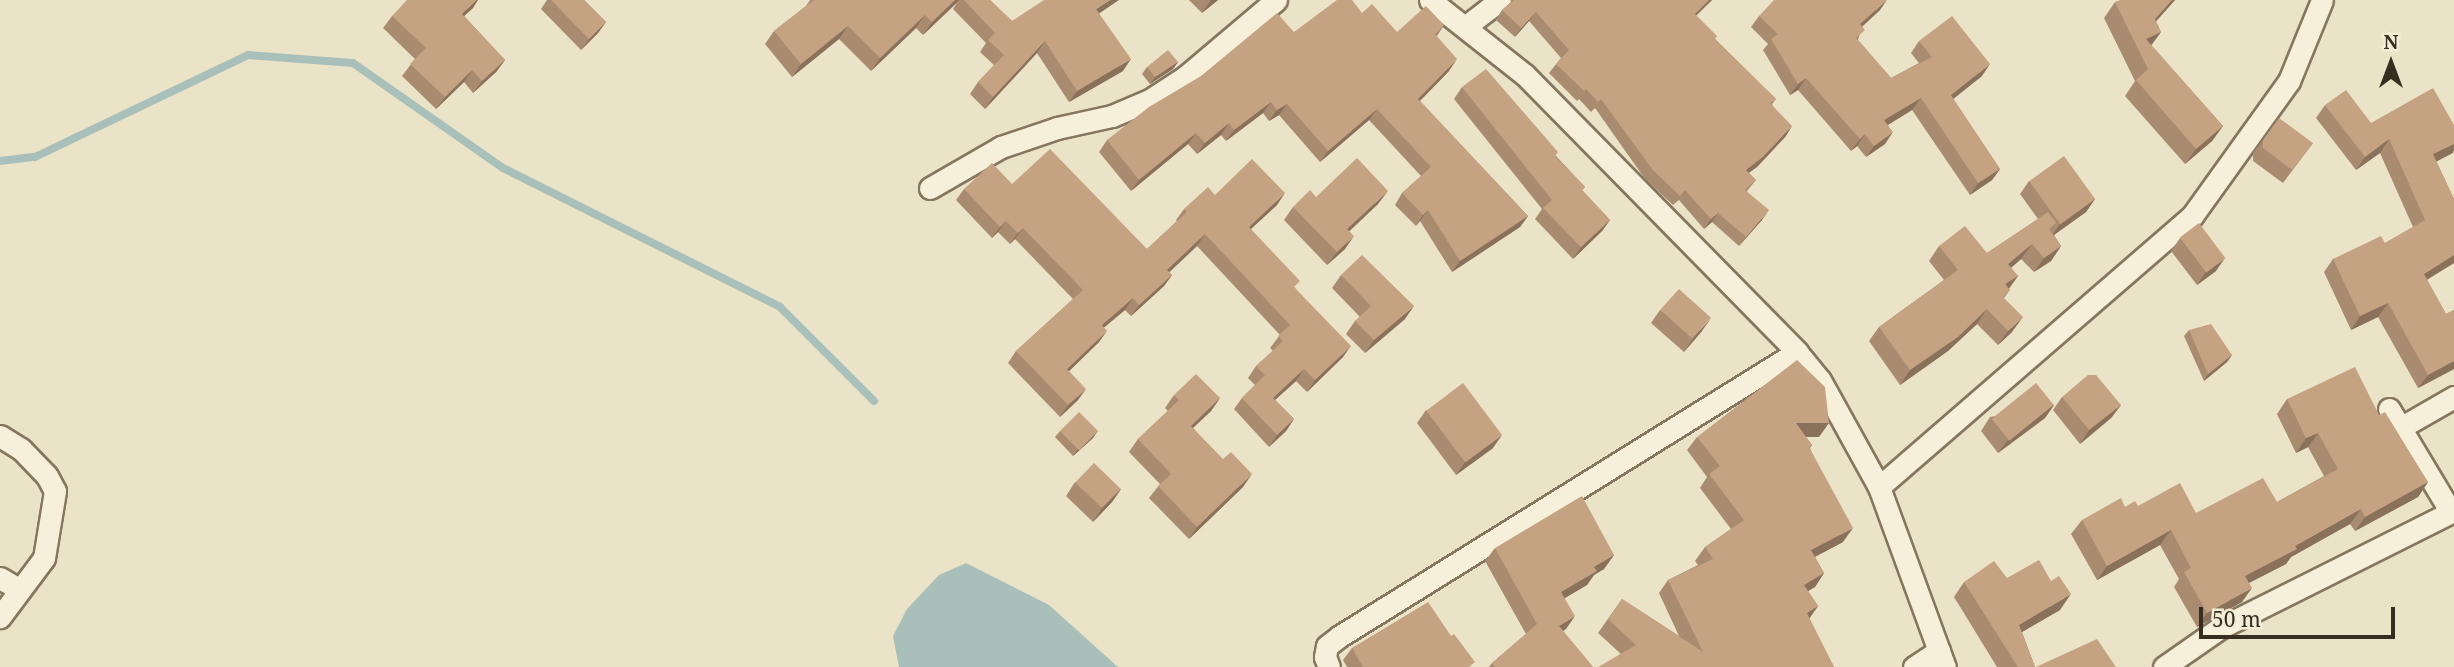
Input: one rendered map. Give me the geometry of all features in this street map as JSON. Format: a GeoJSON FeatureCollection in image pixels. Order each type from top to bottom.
{"type":"FeatureCollection","features":[{"type":"Feature","properties":{"kind":"street"},"geometry":{"type":"LineString","coordinates":[[930,188],[1001,147],[1057,128],[1112,116],[1148,101],[1185,77],[1276,0]]}},
{"type":"Feature","properties":{"kind":"street"},"geometry":{"type":"LineString","coordinates":[[1430,0],[1525,75],[1797,352],[1821,380],[1879,487],[1942,659],[1914,667]]}},
{"type":"Feature","properties":{"kind":"street"},"geometry":{"type":"LineString","coordinates":[[1465,27],[1500,0]]}},
{"type":"Feature","properties":{"kind":"street"},"geometry":{"type":"LineString","coordinates":[[1879,487],[2192,216],[2289,81],[2322,0]]}},
{"type":"Feature","properties":{"kind":"street"},"geometry":{"type":"LineString","coordinates":[[1329,667],[1325,657],[1327,646],[1340,636],[1797,352]]}},
{"type":"Feature","properties":{"kind":"street"},"geometry":{"type":"LineString","coordinates":[[2400,428],[2454,397]]}},
{"type":"Feature","properties":{"kind":"street"},"geometry":{"type":"LineString","coordinates":[[2164,667],[2220,628],[2453,511],[2389,409]]}},
{"type":"Feature","properties":{"kind":"street"},"geometry":{"type":"LineString","coordinates":[[0,436],[21,449],[47,476],[55,491],[44,558],[0,617]]}},
{"type":"Feature","properties":{"kind":"street"},"geometry":{"type":"LineString","coordinates":[[0,578],[20,590]]}},
{"type":"Feature","properties":{"kind":"water"},"geometry":{"type":"Polygon","coordinates":[[[966,563],[1049,605],[1118,667],[899,667],[893,636],[907,609],[939,575],[966,563]]]}},
{"type":"Feature","properties":{"kind":"building"},"geometry":{"type":"Polygon","coordinates":[[[407,0],[476,0],[462,14],[505,60],[482,81],[472,70],[445,97],[410,64],[426,48],[392,16],[407,0]]]}},
{"type":"Feature","properties":{"kind":"building"},"geometry":{"type":"Polygon","coordinates":[[[551,0],[584,0],[606,22],[589,39],[551,0]]]}},
{"type":"Feature","properties":{"kind":"building"},"geometry":{"type":"Polygon","coordinates":[[[814,0],[955,0],[932,22],[925,15],[880,58],[848,26],[801,64],[774,31],[814,0]]]}},
{"type":"Feature","properties":{"kind":"building"},"geometry":{"type":"Polygon","coordinates":[[[964,0],[990,0],[1012,21],[1044,0],[1110,0],[1096,9],[1131,59],[1077,91],[1045,41],[993,97],[978,82],[1004,55],[988,40],[995,33],[964,0]]]}},
{"type":"Feature","properties":{"kind":"building"},"geometry":{"type":"Polygon","coordinates":[[[1337,0],[1352,0],[1362,13],[1372,4],[1397,32],[1426,6],[1444,25],[1435,34],[1457,59],[1418,99],[1528,216],[1460,261],[1428,210],[1423,215],[1402,193],[1431,167],[1377,109],[1328,151],[1287,104],[1277,110],[1271,102],[1234,130],[1229,123],[1205,143],[1196,133],[1139,180],[1107,140],[1149,107],[1201,76],[1277,13],[1294,32],[1337,0]]]}},
{"type":"Feature","properties":{"kind":"building"},"geometry":{"type":"Polygon","coordinates":[[[1514,0],[1709,0],[1695,14],[1717,36],[1715,39],[1776,99],[1770,103],[1792,126],[1763,157],[1746,170],[1756,180],[1745,190],[1769,210],[1746,237],[1718,213],[1711,219],[1685,190],[1680,196],[1652,169],[1601,99],[1598,102],[1556,64],[1569,50],[1536,12],[1521,28],[1502,10],[1514,0]]]}},
{"type":"Feature","properties":{"kind":"building"},"geometry":{"type":"Polygon","coordinates":[[[1774,0],[1887,0],[1860,24],[1865,30],[1856,38],[1891,78],[1932,57],[1919,41],[1952,16],[1990,64],[1951,95],[2000,169],[1978,183],[1921,98],[1884,120],[1893,132],[1874,146],[1865,134],[1860,139],[1806,78],[1798,84],[1771,39],[1778,34],[1759,16],[1774,0]]]}},
{"type":"Feature","properties":{"kind":"building"},"geometry":{"type":"Polygon","coordinates":[[[2172,0],[2155,19],[2161,32],[2146,39],[2223,126],[2196,149],[2136,80],[2148,69],[2115,2],[2172,0]]]}},
{"type":"Feature","properties":{"kind":"building"},"geometry":{"type":"Polygon","coordinates":[[[1168,50],[1178,62],[1155,77],[1147,67],[1168,50]]]}},
{"type":"Feature","properties":{"kind":"building"},"geometry":{"type":"Polygon","coordinates":[[[1486,69],[1558,152],[1555,156],[1585,187],[1582,190],[1610,220],[1581,247],[1543,208],[1552,200],[1462,87],[1486,69]]]}},
{"type":"Feature","properties":{"kind":"building"},"geometry":{"type":"Polygon","coordinates":[[[2433,88],[2454,125],[2454,144],[2433,154],[2454,199],[2454,255],[2424,274],[2446,314],[2454,310],[2454,361],[2428,375],[2388,303],[2360,316],[2333,259],[2381,236],[2385,243],[2425,220],[2389,139],[2365,157],[2325,105],[2346,90],[2371,123],[2433,88]]]}},
{"type":"Feature","properties":{"kind":"building"},"geometry":{"type":"Polygon","coordinates":[[[2279,118],[2313,143],[2292,170],[2263,148],[2263,140],[2279,118]]]}},
{"type":"Feature","properties":{"kind":"building"},"geometry":{"type":"Polygon","coordinates":[[[1050,149],[1147,249],[1187,212],[1184,209],[1208,187],[1215,195],[1252,159],[1285,193],[1249,227],[1300,281],[1294,287],[1351,346],[1315,380],[1304,369],[1273,398],[1294,419],[1277,435],[1242,398],[1265,375],[1256,366],[1283,341],[1278,336],[1290,325],[1205,234],[1167,270],[1172,275],[1139,305],[1133,298],[1102,325],[1107,331],[1067,369],[1086,389],[1068,405],[1016,351],[1083,290],[1023,228],[1018,233],[1006,221],[1000,227],[964,189],[992,163],[1012,184],[1050,149]]]}},
{"type":"Feature","properties":{"kind":"building"},"geometry":{"type":"Polygon","coordinates":[[[2064,156],[2095,199],[2060,224],[2029,181],[2064,156]]]}},
{"type":"Feature","properties":{"kind":"building"},"geometry":{"type":"Polygon","coordinates":[[[1357,158],[1388,191],[1347,229],[1354,236],[1337,252],[1293,207],[1310,190],[1316,197],[1357,158]]]}},
{"type":"Feature","properties":{"kind":"building"},"geometry":{"type":"Polygon","coordinates":[[[2048,212],[2056,223],[2049,229],[2061,246],[2044,258],[2032,244],[2008,264],[2018,276],[2005,284],[2010,290],[2003,297],[2023,317],[2008,331],[1987,309],[1958,337],[1910,370],[1879,327],[1958,270],[1939,246],[1965,226],[1987,253],[2048,212]]]}},
{"type":"Feature","properties":{"kind":"building"},"geometry":{"type":"Polygon","coordinates":[[[2199,223],[2225,258],[2206,273],[2180,237],[2199,223]]]}},
{"type":"Feature","properties":{"kind":"building"},"geometry":{"type":"Polygon","coordinates":[[[1362,255],[1414,306],[1374,340],[1355,321],[1371,306],[1341,275],[1362,255]]]}},
{"type":"Feature","properties":{"kind":"building"},"geometry":{"type":"Polygon","coordinates":[[[1679,289],[1711,318],[1692,339],[1660,310],[1679,289]]]}},
{"type":"Feature","properties":{"kind":"building"},"geometry":{"type":"Polygon","coordinates":[[[2211,324],[2232,355],[2208,374],[2189,330],[2211,324]]]}},
{"type":"Feature","properties":{"kind":"building"},"geometry":{"type":"Polygon","coordinates":[[[1797,360],[1825,387],[1829,423],[1796,423],[1812,445],[1809,447],[1853,528],[1811,550],[1824,573],[1804,585],[1818,606],[1807,613],[1834,667],[1598,667],[1636,645],[1608,619],[1622,599],[1703,652],[1668,580],[1713,559],[1705,547],[1744,520],[1709,474],[1720,466],[1697,437],[1797,360]]]}},
{"type":"Feature","properties":{"kind":"building"},"geometry":{"type":"Polygon","coordinates":[[[2355,367],[2379,415],[2385,412],[2428,482],[2365,517],[2361,509],[2295,546],[2297,549],[2245,576],[2252,588],[2207,613],[2184,572],[2191,568],[2171,530],[2107,566],[2082,520],[2121,498],[2125,507],[2135,501],[2138,506],[2180,483],[2196,513],[2263,478],[2277,502],[2338,469],[2318,433],[2306,438],[2287,399],[2355,367]]]}},
{"type":"Feature","properties":{"kind":"building"},"geometry":{"type":"Polygon","coordinates":[[[1196,374],[1220,398],[1191,426],[1223,459],[1231,452],[1252,474],[1197,527],[1158,486],[1171,474],[1138,439],[1179,400],[1174,395],[1196,374]]]}},
{"type":"Feature","properties":{"kind":"building"},"geometry":{"type":"Polygon","coordinates":[[[2088,375],[2096,375],[2121,405],[2089,430],[2062,397],[2088,375]]]}},
{"type":"Feature","properties":{"kind":"building"},"geometry":{"type":"Polygon","coordinates":[[[1463,383],[1502,435],[1465,463],[1426,411],[1463,383]]]}},
{"type":"Feature","properties":{"kind":"building"},"geometry":{"type":"Polygon","coordinates":[[[2036,383],[2054,405],[2009,441],[1992,419],[2036,383]]]}},
{"type":"Feature","properties":{"kind":"building"},"geometry":{"type":"Polygon","coordinates":[[[1079,412],[1098,431],[1079,450],[1060,431],[1079,412]]]}},
{"type":"Feature","properties":{"kind":"building"},"geometry":{"type":"Polygon","coordinates":[[[1094,463],[1121,489],[1102,508],[1075,482],[1094,463]]]}},
{"type":"Feature","properties":{"kind":"building"},"geometry":{"type":"Polygon","coordinates":[[[1582,496],[1614,555],[1594,567],[1597,571],[1561,592],[1575,616],[1559,626],[1593,667],[1495,667],[1492,663],[1537,624],[1495,548],[1582,496]]]}},
{"type":"Feature","properties":{"kind":"building"},"geometry":{"type":"Polygon","coordinates":[[[2039,560],[2051,581],[2059,576],[2071,594],[2019,625],[2035,667],[2018,667],[1964,582],[1994,561],[2007,578],[2039,560]]]}},
{"type":"Feature","properties":{"kind":"building"},"geometry":{"type":"Polygon","coordinates":[[[1428,602],[1451,636],[1454,634],[1475,662],[1469,667],[1363,667],[1352,648],[1428,602]]]}},
{"type":"Feature","properties":{"kind":"building"},"geometry":{"type":"Polygon","coordinates":[[[2097,639],[2116,667],[2036,667],[2097,639]]]}},
{"type":"Feature","properties":{"kind":"waterway"},"geometry":{"type":"LineString","coordinates":[[0,161],[35,157],[248,55],[353,63],[503,168],[780,307],[874,401]]}}]}
